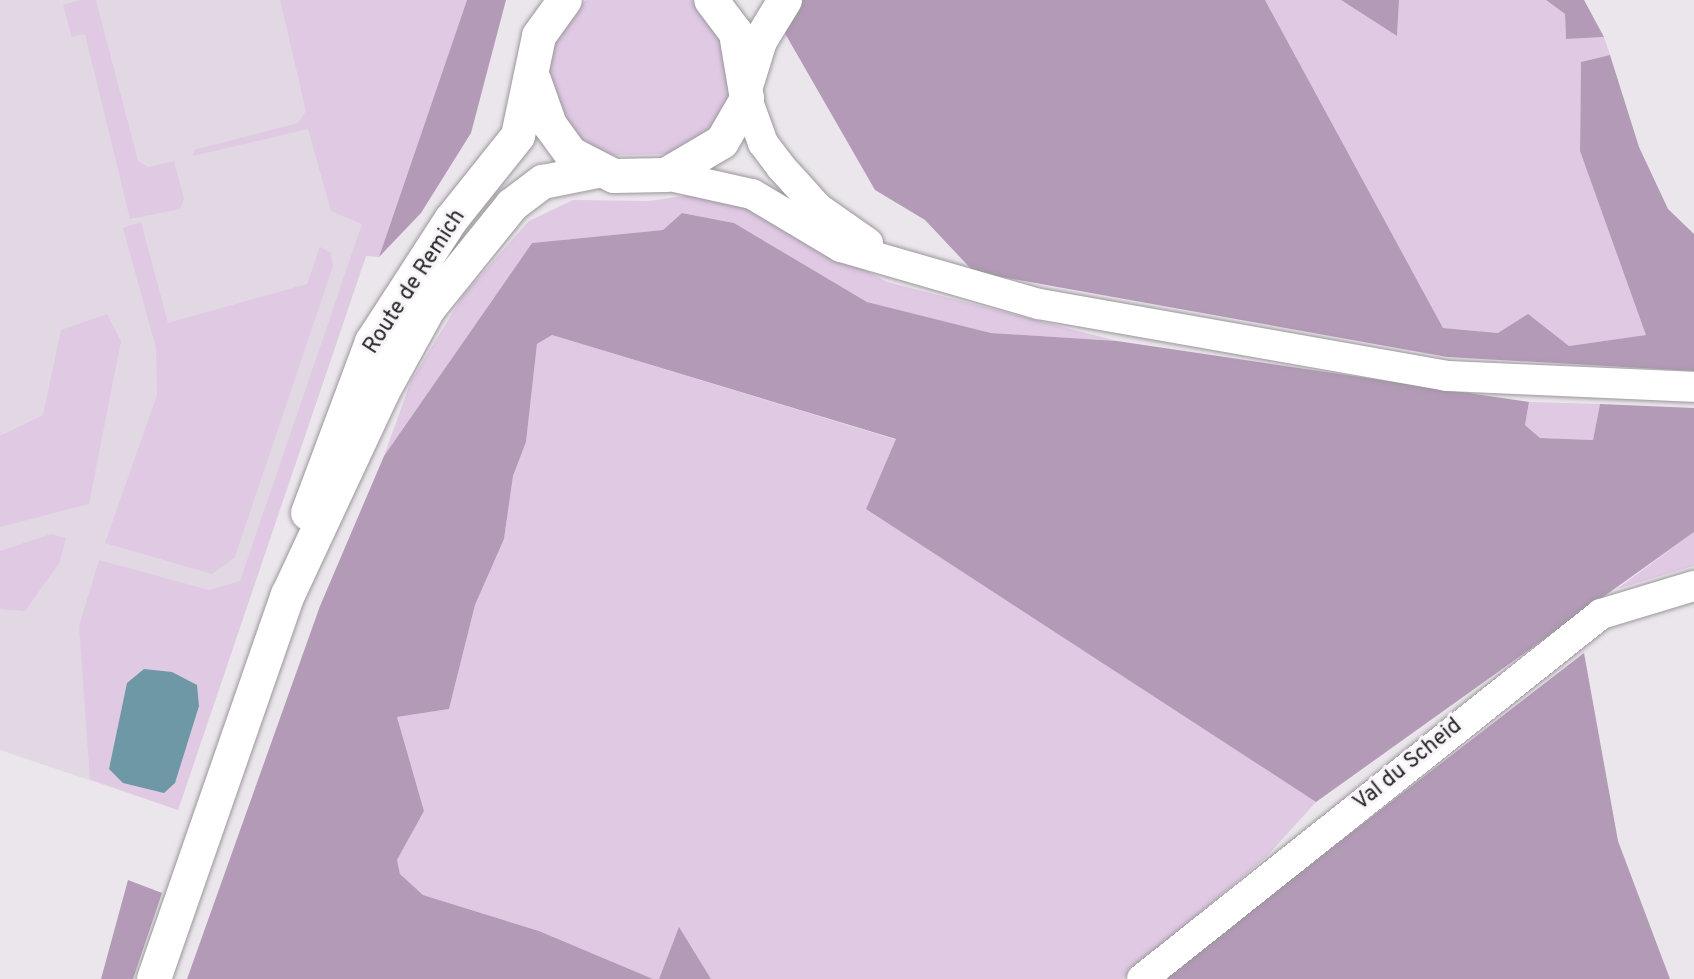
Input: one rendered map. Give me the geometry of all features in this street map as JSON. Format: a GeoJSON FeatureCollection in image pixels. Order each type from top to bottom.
{"type":"FeatureCollection","features":[{"type":"Feature","properties":{"kind":"main road"},"geometry":{"type":"LineString","coordinates":[[711,0],[736,33],[747,91],[763,143],[818,208],[895,263]]}},
{"type":"Feature","properties":{"kind":"main road"},"geometry":{"type":"LineString","coordinates":[[666,175],[722,142],[747,91],[760,41],[785,0]]}},
{"type":"Feature","properties":{"kind":"main road","name":"Route de Remich"},"geometry":{"type":"LineString","coordinates":[[154,979],[288,595],[314,488],[372,342],[451,220],[511,148],[526,113],[539,36],[561,2]]}},
{"type":"Feature","properties":{"kind":"main road"},"geometry":{"type":"LineString","coordinates":[[532,72],[550,125],[571,154],[598,171],[639,179],[666,175],[752,194],[841,247],[1039,304],[1268,347],[1446,376],[1632,388],[1694,397]]}},
{"type":"Feature","properties":{"kind":"main road","name":"Route de Remich"},"geometry":{"type":"LineString","coordinates":[[288,595],[429,308],[512,205],[543,182],[598,171]]}},
{"type":"Feature","properties":{"kind":"main road"},"geometry":{"type":"LineString","coordinates":[[1632,388],[1694,387]]}},
{"type":"Feature","properties":{"kind":"main road","name":"Val du Scheid"},"geometry":{"type":"LineString","coordinates":[[1142,979],[1601,614],[1694,586]]}},
{"type":"Feature","properties":{"kind":"shaded area"},"geometry":{"type":"Polygon","coordinates":[[[0,0],[467,0],[366,256],[178,810],[0,750],[0,0]]]}},
{"type":"Feature","properties":{"kind":"shaded area"},"geometry":{"type":"Polygon","coordinates":[[[96,0],[138,161],[148,167],[174,161],[184,199],[180,209],[130,219],[85,34],[72,37],[63,5],[96,0]]]}},
{"type":"Feature","properties":{"kind":"shaded area"},"geometry":{"type":"Polygon","coordinates":[[[280,0],[467,0],[379,257],[366,256],[178,810],[90,779],[79,626],[99,560],[209,590],[240,581],[362,224],[331,211],[308,129],[193,156],[194,150],[298,123],[306,111],[280,0]]]}},
{"type":"Feature","properties":{"kind":"shaded area"},"geometry":{"type":"Polygon","coordinates":[[[467,0],[506,0],[471,133],[421,213],[379,257],[467,0]]]}},
{"type":"Feature","properties":{"kind":"shaded area"},"geometry":{"type":"Polygon","coordinates":[[[586,0],[692,0],[701,5],[717,27],[731,89],[728,108],[711,130],[671,154],[589,156],[545,87],[556,33],[586,0]]]}},
{"type":"Feature","properties":{"kind":"shaded area"},"geometry":{"type":"Polygon","coordinates":[[[797,0],[1265,0],[1443,328],[1498,333],[1528,314],[1569,346],[1646,335],[1580,151],[1581,62],[1610,55],[1639,147],[1668,209],[1694,234],[1694,371],[1447,357],[974,272],[925,220],[875,190],[779,23],[797,0]]]}},
{"type":"Feature","properties":{"kind":"shaded area"},"geometry":{"type":"Polygon","coordinates":[[[1265,0],[1341,0],[1397,36],[1399,0],[1546,0],[1565,14],[1566,39],[1604,37],[1610,55],[1581,62],[1580,151],[1647,335],[1569,346],[1528,315],[1499,333],[1443,328],[1265,0]]]}},
{"type":"Feature","properties":{"kind":"shaded area"},"geometry":{"type":"Polygon","coordinates":[[[1341,0],[1399,0],[1397,36],[1341,0]]]}},
{"type":"Feature","properties":{"kind":"shaded area"},"geometry":{"type":"Polygon","coordinates":[[[1546,0],[1584,0],[1604,37],[1566,39],[1565,14],[1546,0]]]}},
{"type":"Feature","properties":{"kind":"shaded area"},"geometry":{"type":"Polygon","coordinates":[[[705,193],[729,197],[887,282],[1117,341],[991,333],[867,302],[734,223],[682,213],[663,230],[532,243],[384,456],[411,381],[464,294],[529,221],[573,200],[649,201],[705,193]]]}},
{"type":"Feature","properties":{"kind":"shaded area"},"geometry":{"type":"Polygon","coordinates":[[[682,213],[734,223],[867,302],[991,333],[1117,341],[1529,402],[1525,425],[1540,438],[1593,440],[1600,404],[1694,408],[1694,532],[1316,802],[866,509],[896,439],[552,335],[537,344],[526,442],[513,476],[504,539],[475,605],[449,709],[397,717],[424,811],[397,860],[400,874],[423,895],[539,931],[653,979],[187,979],[320,606],[384,456],[532,243],[663,230],[682,213]]]}},
{"type":"Feature","properties":{"kind":"shaded area"},"geometry":{"type":"Polygon","coordinates":[[[141,222],[168,323],[307,284],[320,247],[331,253],[333,266],[235,557],[212,574],[105,543],[157,395],[156,348],[123,228],[141,222]]]}},
{"type":"Feature","properties":{"kind":"shaded area"},"geometry":{"type":"Polygon","coordinates":[[[107,314],[121,341],[89,504],[0,527],[0,436],[43,415],[61,330],[107,314]]]}},
{"type":"Feature","properties":{"kind":"shaded area"},"geometry":{"type":"Polygon","coordinates":[[[552,335],[897,440],[867,509],[1316,802],[1267,856],[1122,979],[711,979],[679,928],[659,979],[653,979],[539,931],[423,895],[400,874],[397,860],[424,811],[397,717],[449,709],[475,605],[504,539],[513,476],[526,442],[537,344],[552,335]]]}},
{"type":"Feature","properties":{"kind":"shaded area"},"geometry":{"type":"Polygon","coordinates":[[[1529,402],[1600,404],[1593,440],[1540,438],[1525,425],[1529,402]]]}},
{"type":"Feature","properties":{"kind":"shaded area"},"geometry":{"type":"Polygon","coordinates":[[[1690,470],[1694,470],[1694,532],[1690,470]]]}},
{"type":"Feature","properties":{"kind":"shaded area"},"geometry":{"type":"Polygon","coordinates":[[[1694,532],[1694,566],[1617,589],[1694,532]]]}},
{"type":"Feature","properties":{"kind":"shaded area"},"geometry":{"type":"Polygon","coordinates":[[[51,534],[66,538],[60,562],[25,611],[0,609],[0,551],[51,534]]]}},
{"type":"Feature","properties":{"kind":"shaded area"},"geometry":{"type":"Polygon","coordinates":[[[1584,653],[1618,841],[1670,979],[1162,979],[1584,653]]]}},
{"type":"Feature","properties":{"kind":"shaded area"},"geometry":{"type":"Polygon","coordinates":[[[128,880],[162,893],[133,979],[101,979],[128,880]]]}},
{"type":"Feature","properties":{"kind":"shaded area"},"geometry":{"type":"Polygon","coordinates":[[[679,927],[711,979],[659,979],[679,927]]]}},
{"type":"Feature","properties":{"kind":"water"},"geometry":{"type":"Polygon","coordinates":[[[144,669],[172,672],[197,685],[199,706],[175,783],[164,793],[123,783],[109,769],[127,683],[144,669]]]}}]}
